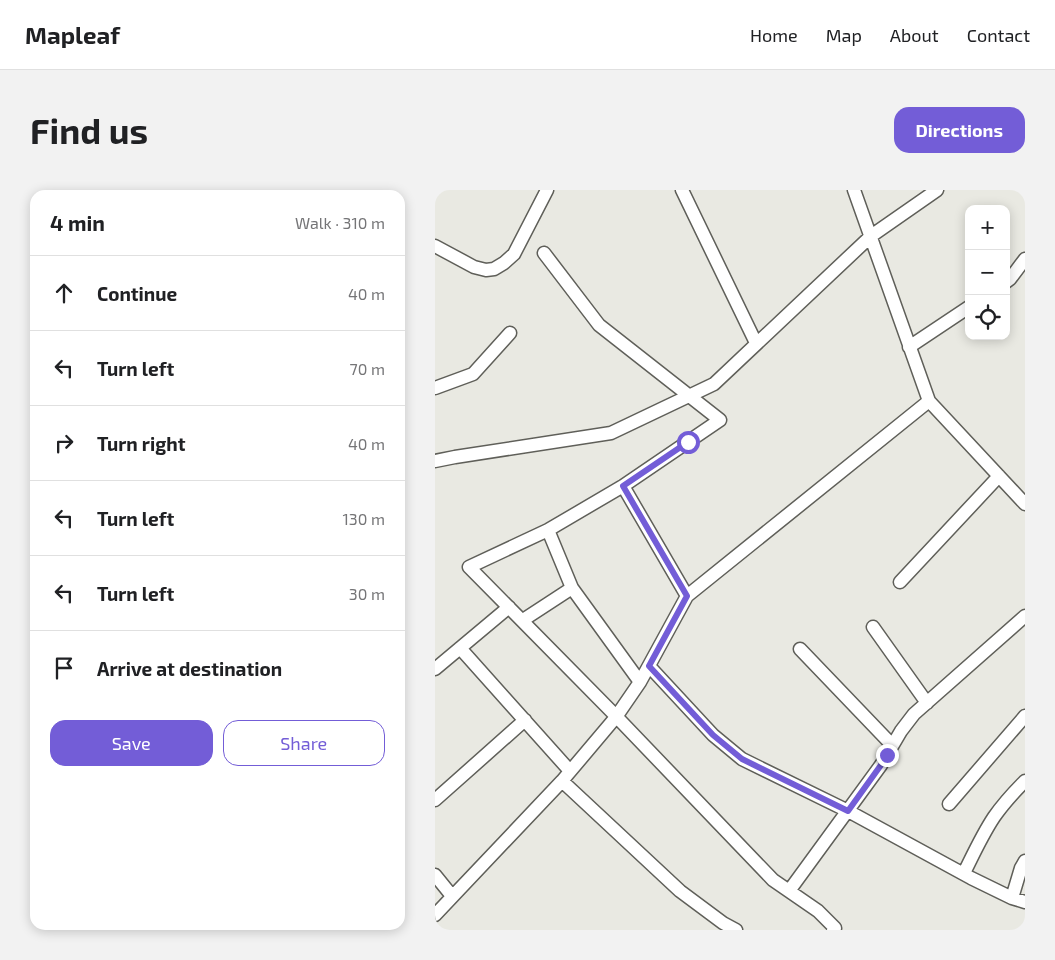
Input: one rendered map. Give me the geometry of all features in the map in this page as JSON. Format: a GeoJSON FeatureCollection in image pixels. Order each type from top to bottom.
{"type":"FeatureCollection","features":[{"type":"Feature","properties":{"kind":"street"},"geometry":{"type":"LineString","coordinates":[[435,246],[474,266],[487,270],[495,268],[514,254],[547,190]]}},
{"type":"Feature","properties":{"kind":"street"},"geometry":{"type":"LineString","coordinates":[[683,190],[756,343]]}},
{"type":"Feature","properties":{"kind":"street"},"geometry":{"type":"LineString","coordinates":[[854,190],[929,401],[1025,504]]}},
{"type":"Feature","properties":{"kind":"street"},"geometry":{"type":"LineString","coordinates":[[435,461],[611,433],[714,384],[871,236],[937,190]]}},
{"type":"Feature","properties":{"kind":"street"},"geometry":{"type":"LineString","coordinates":[[544,253],[599,325],[720,420],[623,486],[548,530],[469,567],[523,620],[773,880],[818,911],[835,928],[833,930]]}},
{"type":"Feature","properties":{"kind":"street"},"geometry":{"type":"LineString","coordinates":[[1010,279],[1025,259]]}},
{"type":"Feature","properties":{"kind":"street"},"geometry":{"type":"LineString","coordinates":[[909,346],[965,310]]}},
{"type":"Feature","properties":{"kind":"street"},"geometry":{"type":"LineString","coordinates":[[435,388],[473,374],[509,332]]}},
{"type":"Feature","properties":{"kind":"street"},"geometry":{"type":"LineString","coordinates":[[435,915],[566,776],[616,717],[640,682],[687,596],[929,401]]}},
{"type":"Feature","properties":{"kind":"street"},"geometry":{"type":"LineString","coordinates":[[900,582],[999,476]]}},
{"type":"Feature","properties":{"kind":"street"},"geometry":{"type":"LineString","coordinates":[[623,486],[687,596]]}},
{"type":"Feature","properties":{"kind":"street"},"geometry":{"type":"LineString","coordinates":[[548,530],[572,588],[640,682]]}},
{"type":"Feature","properties":{"kind":"street"},"geometry":{"type":"LineString","coordinates":[[523,620],[572,588]]}},
{"type":"Feature","properties":{"kind":"street"},"geometry":{"type":"LineString","coordinates":[[435,669],[509,607]]}},
{"type":"Feature","properties":{"kind":"street"},"geometry":{"type":"LineString","coordinates":[[789,891],[881,765],[901,731],[914,714],[1025,616]]}},
{"type":"Feature","properties":{"kind":"street"},"geometry":{"type":"LineString","coordinates":[[873,627],[927,703]]}},
{"type":"Feature","properties":{"kind":"street"},"geometry":{"type":"LineString","coordinates":[[460,648],[525,720],[566,776],[680,891],[723,923],[736,930]]}},
{"type":"Feature","properties":{"kind":"street"},"geometry":{"type":"LineString","coordinates":[[801,649],[893,745]]}},
{"type":"Feature","properties":{"kind":"street"},"geometry":{"type":"LineString","coordinates":[[649,666],[713,735],[742,759],[848,811],[1012,898],[1025,902]]}},
{"type":"Feature","properties":{"kind":"street"},"geometry":{"type":"LineString","coordinates":[[949,804],[1025,716]]}},
{"type":"Feature","properties":{"kind":"street"},"geometry":{"type":"LineString","coordinates":[[435,800],[525,720]]}},
{"type":"Feature","properties":{"kind":"street"},"geometry":{"type":"LineString","coordinates":[[964,873],[985,830],[1009,798],[1025,781]]}},
{"type":"Feature","properties":{"kind":"street"},"geometry":{"type":"LineString","coordinates":[[1012,898],[1025,861]]}},
{"type":"Feature","properties":{"kind":"street"},"geometry":{"type":"LineString","coordinates":[[435,875],[452,896]]}},
{"type":"Feature","properties":{"kind":"route"},"geometry":{"type":"LineString","coordinates":[[688,442],[623,486],[687,596],[649,666],[713,735],[742,759],[848,811],[887,755]]}}]}
